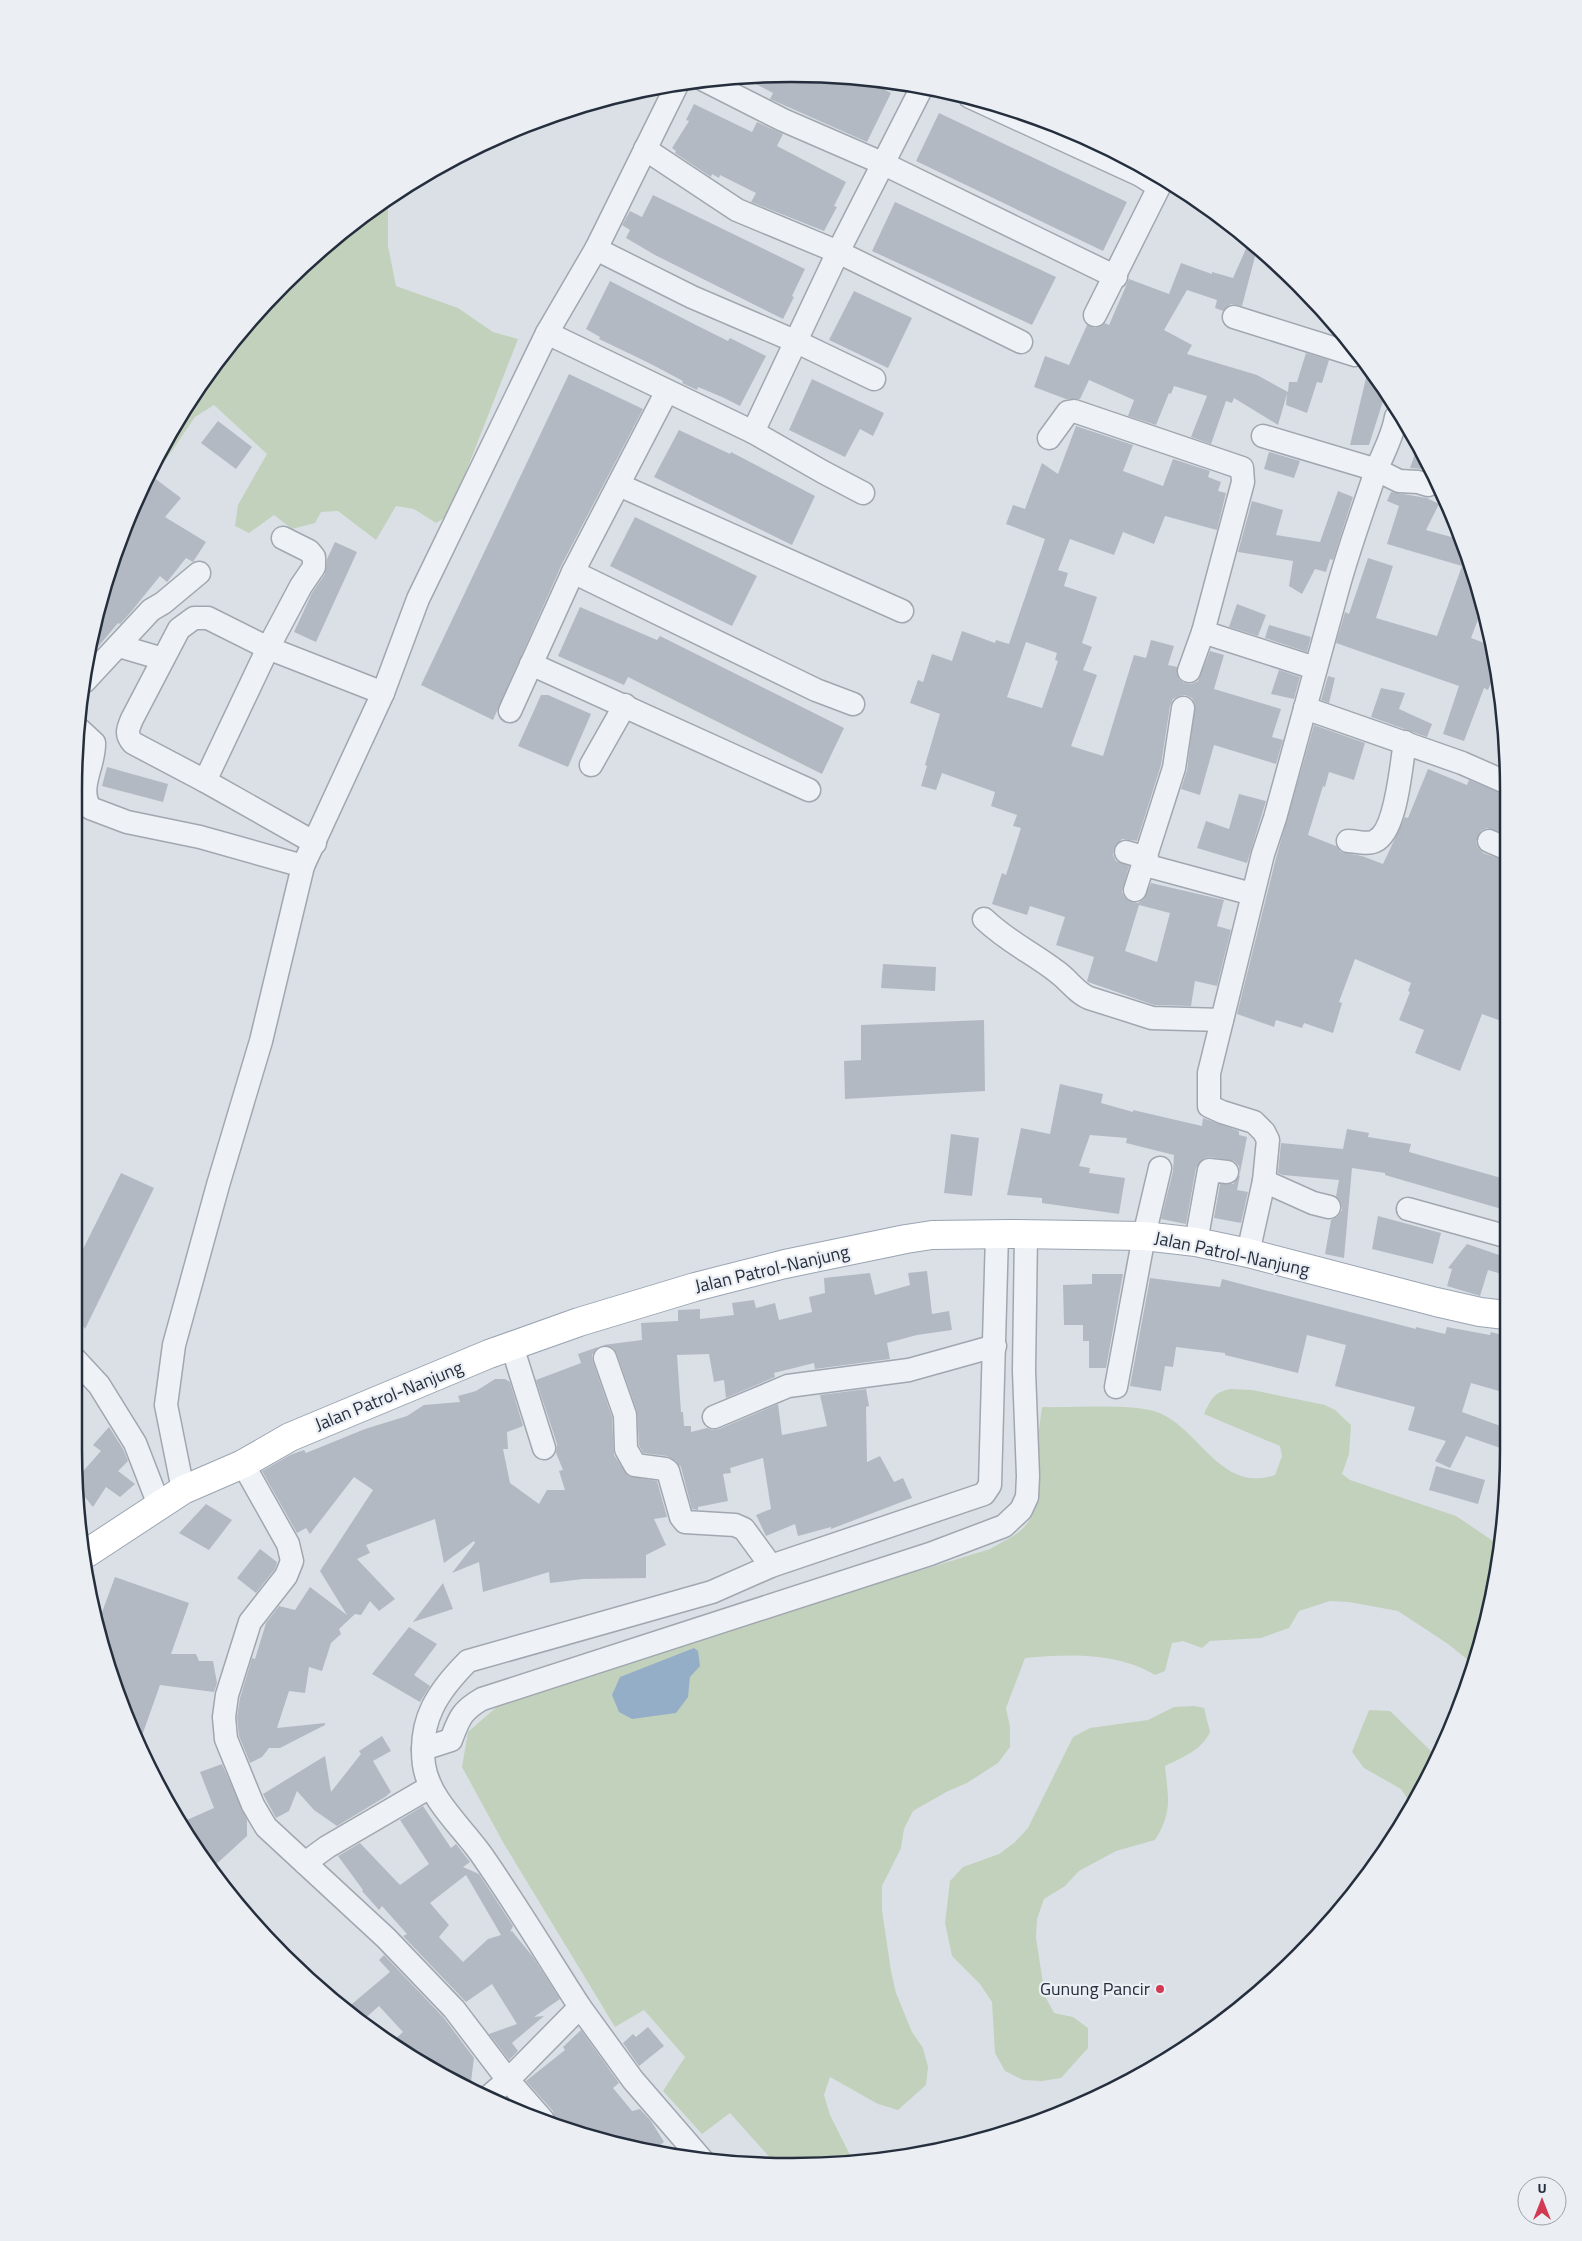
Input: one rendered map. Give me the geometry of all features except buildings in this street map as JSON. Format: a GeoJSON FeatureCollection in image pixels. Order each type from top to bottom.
{"type":"FeatureCollection","features":[{"type":"Feature","properties":{"kind":"main road","name":"Jalan Patrol-Nanjung"},"geometry":{"type":"LineString","coordinates":[[90,1551],[184,1490],[243,1464],[290,1437],[512,1346],[579,1322],[695,1286],[785,1264],[932,1235],[1144,1236],[1196,1242],[1248,1253],[1436,1302],[1480,1312],[1500,1314]]}},
{"type":"Feature","properties":{"kind":"street"},"geometry":{"type":"LineString","coordinates":[[718,87],[783,120],[882,162],[1116,277]]}},
{"type":"Feature","properties":{"kind":"street"},"geometry":{"type":"LineString","coordinates":[[184,1490],[166,1405],[174,1345],[218,1185],[261,1041],[303,866],[383,693],[418,600],[547,334],[596,249],[673,93]]}},
{"type":"Feature","properties":{"kind":"street"},"geometry":{"type":"LineString","coordinates":[[753,432],[838,252],[917,94]]}},
{"type":"Feature","properties":{"kind":"street"},"geometry":{"type":"LineString","coordinates":[[1043,129],[1146,177]]}},
{"type":"Feature","properties":{"kind":"street"},"geometry":{"type":"LineString","coordinates":[[645,149],[738,210],[838,252],[1021,342]]}},
{"type":"Feature","properties":{"kind":"street"},"geometry":{"type":"LineString","coordinates":[[1095,315],[1116,277],[1160,186]]}},
{"type":"Feature","properties":{"kind":"street"},"geometry":{"type":"LineString","coordinates":[[596,249],[692,296],[874,378]]}},
{"type":"Feature","properties":{"kind":"street"},"geometry":{"type":"LineString","coordinates":[[1234,317],[1347,352]]}},
{"type":"Feature","properties":{"kind":"street"},"geometry":{"type":"LineString","coordinates":[[547,334],[753,432],[863,493]]}},
{"type":"Feature","properties":{"kind":"street"},"geometry":{"type":"LineString","coordinates":[[510,711],[573,572],[667,391]]}},
{"type":"Feature","properties":{"kind":"street"},"geometry":{"type":"LineString","coordinates":[[1049,438],[1068,412],[1074,410],[1242,468],[1243,482],[1203,632],[1189,670]]}},
{"type":"Feature","properties":{"kind":"street"},"geometry":{"type":"LineString","coordinates":[[1248,1253],[1264,1181],[1268,1140],[1264,1132],[1254,1122],[1209,1106],[1209,1073],[1252,894],[1348,550],[1377,470],[1390,441],[1395,421]]}},
{"type":"Feature","properties":{"kind":"street"},"geometry":{"type":"LineString","coordinates":[[1263,436],[1377,470],[1399,480],[1418,482],[1428,486]]}},
{"type":"Feature","properties":{"kind":"street"},"geometry":{"type":"LineString","coordinates":[[619,485],[902,611]]}},
{"type":"Feature","properties":{"kind":"street"},"geometry":{"type":"LineString","coordinates":[[205,781],[268,648],[300,586],[314,567],[314,557],[309,551],[283,538]]}},
{"type":"Feature","properties":{"kind":"street"},"geometry":{"type":"LineString","coordinates":[[573,572],[816,690],[853,704]]}},
{"type":"Feature","properties":{"kind":"street"},"geometry":{"type":"LineString","coordinates":[[93,673],[151,610],[163,603],[199,573]]}},
{"type":"Feature","properties":{"kind":"street"},"geometry":{"type":"LineString","coordinates":[[315,842],[133,743],[128,738],[127,731],[178,629],[194,618],[208,618],[268,648],[383,693]]}},
{"type":"Feature","properties":{"kind":"street"},"geometry":{"type":"LineString","coordinates":[[1203,632],[1315,668]]}},
{"type":"Feature","properties":{"kind":"street"},"geometry":{"type":"LineString","coordinates":[[119,646],[163,659]]}},
{"type":"Feature","properties":{"kind":"street"},"geometry":{"type":"LineString","coordinates":[[531,664],[625,705],[808,790]]}},
{"type":"Feature","properties":{"kind":"street"},"geometry":{"type":"LineString","coordinates":[[591,765],[625,705]]}},
{"type":"Feature","properties":{"kind":"street"},"geometry":{"type":"LineString","coordinates":[[1135,890],[1139,858],[1174,768],[1182,708]]}},
{"type":"Feature","properties":{"kind":"street"},"geometry":{"type":"LineString","coordinates":[[1304,708],[1405,742],[1462,763],[1500,780]]}},
{"type":"Feature","properties":{"kind":"street"},"geometry":{"type":"LineString","coordinates":[[85,734],[94,743],[94,752],[84,793],[90,808],[127,822],[200,836],[303,866]]}},
{"type":"Feature","properties":{"kind":"street"},"geometry":{"type":"LineString","coordinates":[[1348,841],[1372,842],[1378,840],[1389,825],[1405,742]]}},
{"type":"Feature","properties":{"kind":"street"},"geometry":{"type":"LineString","coordinates":[[1139,858],[1252,894]]}},
{"type":"Feature","properties":{"kind":"street"},"geometry":{"type":"LineString","coordinates":[[984,919],[1003,937],[1057,972],[1083,996],[1152,1018],[1222,1020]]}},
{"type":"Feature","properties":{"kind":"street"},"geometry":{"type":"LineString","coordinates":[[1116,1387],[1144,1236],[1160,1168]]}},
{"type":"Feature","properties":{"kind":"street"},"geometry":{"type":"LineString","coordinates":[[1196,1242],[1209,1170],[1227,1172]]}},
{"type":"Feature","properties":{"kind":"street"},"geometry":{"type":"LineString","coordinates":[[1264,1181],[1313,1203],[1329,1207]]}},
{"type":"Feature","properties":{"kind":"street"},"geometry":{"type":"LineString","coordinates":[[1408,1209],[1500,1235]]}},
{"type":"Feature","properties":{"kind":"street"},"geometry":{"type":"LineString","coordinates":[[695,2151],[633,2080],[580,2007],[480,1854],[430,1787],[423,1750],[428,1713],[449,1680],[468,1661],[712,1592],[770,1566],[984,1494],[988,1491],[990,1485],[995,1346],[997,1234]]}},
{"type":"Feature","properties":{"kind":"street"},"geometry":{"type":"LineString","coordinates":[[423,1750],[451,1740],[459,1718],[469,1706],[482,1699],[930,1554],[1004,1526],[1021,1510],[1027,1497],[1024,1371],[1026,1234]]}},
{"type":"Feature","properties":{"kind":"street"},"geometry":{"type":"LineString","coordinates":[[512,1346],[544,1448]]}},
{"type":"Feature","properties":{"kind":"street"},"geometry":{"type":"LineString","coordinates":[[714,1417],[788,1386],[909,1370],[995,1346]]}},
{"type":"Feature","properties":{"kind":"street"},"geometry":{"type":"LineString","coordinates":[[605,1358],[625,1415],[626,1449],[635,1464],[668,1471],[680,1517],[685,1522],[735,1525],[744,1529],[770,1566]]}},
{"type":"Feature","properties":{"kind":"street"},"geometry":{"type":"LineString","coordinates":[[82,1366],[100,1385],[135,1443],[159,1505]]}},
{"type":"Feature","properties":{"kind":"street"},"geometry":{"type":"LineString","coordinates":[[243,1464],[288,1544],[292,1561],[286,1576],[250,1622],[227,1695],[224,1717],[226,1739],[253,1805],[266,1826],[386,1938],[447,2002],[508,2080],[535,2110]]}},
{"type":"Feature","properties":{"kind":"street"},"geometry":{"type":"LineString","coordinates":[[305,1863],[327,1847],[430,1787]]}},
{"type":"Feature","properties":{"kind":"street"},"geometry":{"type":"LineString","coordinates":[[494,2092],[580,2007]]}},
{"type":"Feature","properties":{"kind":"green space"},"geometry":{"type":"Polygon","coordinates":[[[388,209],[388,246],[396,286],[458,308],[493,332],[518,339],[449,515],[436,523],[414,509],[396,506],[376,540],[338,511],[321,512],[315,523],[292,529],[274,515],[249,533],[235,526],[238,505],[267,454],[214,405],[195,417],[164,463],[177,437],[202,397],[258,324],[324,258],[388,209]]]}},
{"type":"Feature","properties":{"kind":"green space"},"geometry":{"type":"Polygon","coordinates":[[[1231,1389],[1252,1390],[1325,1405],[1335,1410],[1351,1425],[1349,1454],[1342,1474],[1350,1480],[1456,1516],[1493,1541],[1486,1588],[1467,1659],[1448,1644],[1398,1611],[1349,1602],[1330,1601],[1299,1611],[1289,1628],[1261,1638],[1210,1641],[1202,1648],[1183,1641],[1172,1643],[1165,1671],[1155,1675],[1125,1662],[1109,1658],[1058,1656],[1025,1658],[1006,1708],[1010,1727],[1010,1747],[998,1763],[967,1783],[948,1791],[913,1811],[904,1829],[901,1848],[882,1886],[882,1910],[891,1971],[896,1993],[912,2032],[923,2048],[928,2067],[926,2085],[898,2110],[878,2104],[830,2077],[824,2095],[830,2115],[850,2156],[770,2158],[730,2113],[702,2134],[663,2091],[685,2057],[644,2010],[615,2027],[504,1844],[462,1767],[468,1732],[507,1698],[990,1549],[1006,1540],[1025,1527],[1037,1503],[1038,1437],[1042,1407],[1117,1407],[1146,1409],[1157,1412],[1172,1420],[1211,1456],[1239,1475],[1256,1478],[1275,1475],[1282,1456],[1280,1446],[1204,1414],[1214,1397],[1221,1392],[1231,1389]]]}},
{"type":"Feature","properties":{"kind":"green space"},"geometry":{"type":"Polygon","coordinates":[[[1194,1706],[1204,1708],[1210,1732],[1197,1749],[1165,1766],[1168,1796],[1167,1812],[1165,1821],[1155,1840],[1116,1851],[1079,1871],[1065,1886],[1044,1899],[1037,1919],[1036,1938],[1045,1996],[1054,2013],[1073,2017],[1088,2028],[1088,2048],[1061,2078],[1042,2081],[1023,2080],[1005,2071],[995,2053],[992,2002],[980,1984],[952,1956],[945,1923],[950,1881],[963,1867],[999,1854],[1015,1842],[1028,1828],[1073,1737],[1090,1728],[1148,1720],[1174,1707],[1194,1706]]]}},
{"type":"Feature","properties":{"kind":"green space"},"geometry":{"type":"Polygon","coordinates":[[[1369,1710],[1390,1711],[1431,1752],[1408,1799],[1401,1789],[1364,1768],[1352,1752],[1369,1710]]]}},
{"type":"Feature","properties":{"kind":"water"},"geometry":{"type":"Polygon","coordinates":[[[694,1648],[698,1651],[700,1666],[690,1677],[688,1697],[676,1713],[632,1719],[619,1712],[612,1695],[620,1677],[694,1648]]]}},
{"type":"Feature","properties":{"kind":"place","name":"Gunung Pancir"},"geometry":{"type":"Point","coordinates":[1160,1989]}}]}
